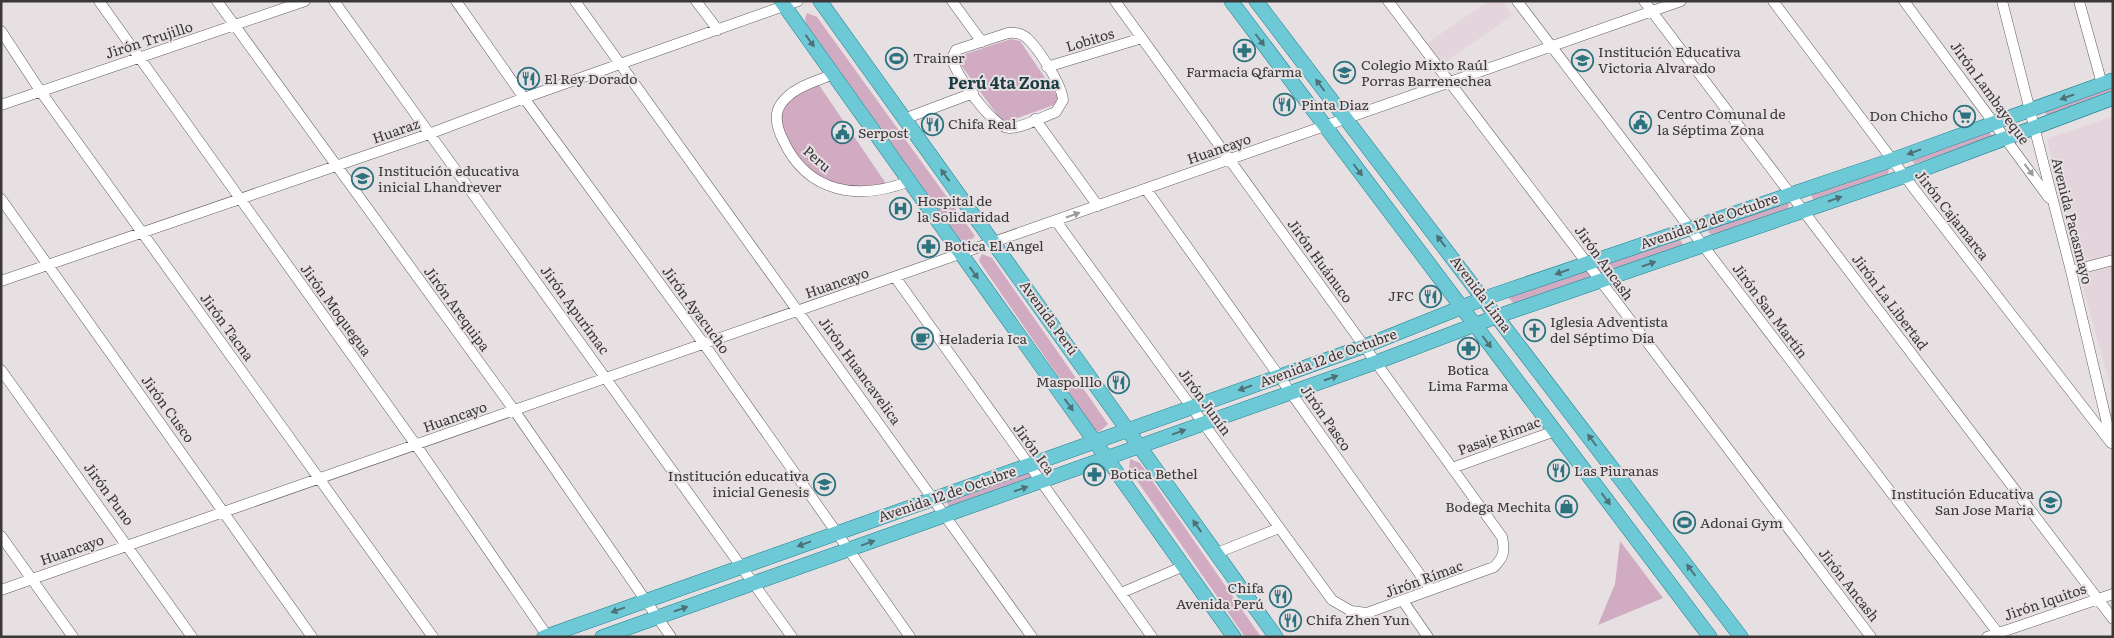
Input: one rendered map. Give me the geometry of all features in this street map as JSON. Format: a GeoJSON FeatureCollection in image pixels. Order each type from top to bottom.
{"type":"FeatureCollection","features":[{"type":"Feature","properties":{"kind":"main road","name":"Avenida Perú"},"geometry":{"type":"LineString","coordinates":[[820,1],[1276,637]]}},
{"type":"Feature","properties":{"kind":"main road","name":"Avenida Lima"},"geometry":{"type":"LineString","coordinates":[[1231,1],[1710,637]]}},
{"type":"Feature","properties":{"kind":"main road","name":"Avenida Lima"},"geometry":{"type":"LineString","coordinates":[[1256,1],[1485,298],[1741,637]]}},
{"type":"Feature","properties":{"kind":"main road"},"geometry":{"type":"LineString","coordinates":[[782,4],[834,74],[960,254],[1234,637]]}},
{"type":"Feature","properties":{"kind":"main road","name":"Avenida 12 de Octubre"},"geometry":{"type":"LineString","coordinates":[[546,636],[932,498],[1096,442],[1191,406],[1365,346],[1485,298],[1689,227],[1892,160],[2108,82]]}},
{"type":"Feature","properties":{"kind":"main road","name":"Avenida 12 de Octubre"},"geometry":{"type":"LineString","coordinates":[[602,637],[1291,393],[1498,316],[1905,176],[2113,98]]}},
{"type":"Feature","properties":{"kind":"main road"},"geometry":{"type":"LineString","coordinates":[[1685,604],[1710,596]]}},
{"type":"Feature","properties":{"kind":"street","name":"Jirón Moquegua"},"geometry":{"type":"LineString","coordinates":[[99,1],[416,445],[546,636]]}},
{"type":"Feature","properties":{"kind":"street","name":"Jirón Arequipa"},"geometry":{"type":"LineString","coordinates":[[216,1],[514,410],[671,637]]}},
{"type":"Feature","properties":{"kind":"street","name":"Jirón Trujillo"},"geometry":{"type":"LineString","coordinates":[[1,105],[305,1]]}},
{"type":"Feature","properties":{"kind":"street","name":"Jirón Apurímac"},"geometry":{"type":"LineString","coordinates":[[334,1],[792,637]]}},
{"type":"Feature","properties":{"kind":"street","name":"Jirón Ayacucho"},"geometry":{"type":"LineString","coordinates":[[456,1],[524,98],[704,344],[910,637]]}},
{"type":"Feature","properties":{"kind":"street","name":"Jirón Huancavelica"},"geometry":{"type":"LineString","coordinates":[[575,1],[800,310],[1032,637]]}},
{"type":"Feature","properties":{"kind":"street"},"geometry":{"type":"LineString","coordinates":[[696,1],[718,30]]}},
{"type":"Feature","properties":{"kind":"street","name":"Huaraz"},"geometry":{"type":"LineString","coordinates":[[1,281],[429,134],[524,98],[718,30],[782,4],[798,1]]}},
{"type":"Feature","properties":{"kind":"street"},"geometry":{"type":"LineString","coordinates":[[952,1],[982,42]]}},
{"type":"Feature","properties":{"kind":"street","name":"Jirón Huánuco"},"geometry":{"type":"LineString","coordinates":[[1115,1],[1502,537]]}},
{"type":"Feature","properties":{"kind":"street","name":"Jirón Ancash"},"geometry":{"type":"LineString","coordinates":[[1388,1],[1871,637]]}},
{"type":"Feature","properties":{"kind":"street","name":"Jirón San Martín"},"geometry":{"type":"LineString","coordinates":[[1517,1],[1999,635]]}},
{"type":"Feature","properties":{"kind":"street","name":"Jirón La Libertad"},"geometry":{"type":"LineString","coordinates":[[1644,1],[2113,619]]}},
{"type":"Feature","properties":{"kind":"street","name":"Huancayo"},"geometry":{"type":"LineString","coordinates":[[1,590],[1681,1]]}},
{"type":"Feature","properties":{"kind":"street","name":"Jirón Cajamarca"},"geometry":{"type":"LineString","coordinates":[[1773,1],[1892,160],[2112,446]]}},
{"type":"Feature","properties":{"kind":"street","name":"Jirón Lambayeque"},"geometry":{"type":"LineString","coordinates":[[1904,1],[2053,202]]}},
{"type":"Feature","properties":{"kind":"street","name":"Avenida Pacasmayo"},"geometry":{"type":"LineString","coordinates":[[2002,1],[2028,110],[2109,419],[2112,446]]}},
{"type":"Feature","properties":{"kind":"street"},"geometry":{"type":"LineString","coordinates":[[2078,1],[2108,82]]}},
{"type":"Feature","properties":{"kind":"street","name":"Jirón Tacna"},"geometry":{"type":"LineString","coordinates":[[1,31],[41,92],[433,637]]}},
{"type":"Feature","properties":{"kind":"street"},"geometry":{"type":"LineString","coordinates":[[1008,33],[1018,33],[1030,42],[1047,67],[1061,88],[1062,105],[1056,112],[1013,127],[1002,127],[992,119],[954,67],[952,58],[956,50],[1008,33]]}},
{"type":"Feature","properties":{"kind":"street","name":"Lobitos"},"geometry":{"type":"LineString","coordinates":[[1047,67],[1142,38]]}},
{"type":"Feature","properties":{"kind":"street","name":"Peru"},"geometry":{"type":"LineString","coordinates":[[834,74],[797,90],[781,104],[777,112],[776,123],[787,150],[796,163],[817,180],[843,191],[875,192],[910,181]]}},
{"type":"Feature","properties":{"kind":"street"},"geometry":{"type":"LineString","coordinates":[[904,119],[973,93]]}},
{"type":"Feature","properties":{"kind":"street"},"geometry":{"type":"LineString","coordinates":[[1035,119],[1098,206]]}},
{"type":"Feature","properties":{"kind":"street","name":"Jirón Pasco"},"geometry":{"type":"LineString","coordinates":[[1146,189],[1431,590]]}},
{"type":"Feature","properties":{"kind":"street","name":"Jirón Cusco"},"geometry":{"type":"LineString","coordinates":[[1,199],[312,637]]}},
{"type":"Feature","properties":{"kind":"street","name":"Jirón Junín"},"geometry":{"type":"LineString","coordinates":[[1056,221],[1332,600]]}},
{"type":"Feature","properties":{"kind":"street"},"geometry":{"type":"LineString","coordinates":[[2071,271],[2113,260]]}},
{"type":"Feature","properties":{"kind":"street","name":"Jirón Ica"},"geometry":{"type":"LineString","coordinates":[[895,277],[1152,637]]}},
{"type":"Feature","properties":{"kind":"street","name":"Jirón Puno"},"geometry":{"type":"LineString","coordinates":[[1,370],[129,545],[192,637]]}},
{"type":"Feature","properties":{"kind":"street","name":"Pasaje Rimac"},"geometry":{"type":"LineString","coordinates":[[1452,468],[1555,431]]}},
{"type":"Feature","properties":{"kind":"street"},"geometry":{"type":"LineString","coordinates":[[1217,553],[1279,528]]}},
{"type":"Feature","properties":{"kind":"street"},"geometry":{"type":"LineString","coordinates":[[1,536],[73,637]]}},
{"type":"Feature","properties":{"kind":"street","name":"Jirón Rímac"},"geometry":{"type":"LineString","coordinates":[[1332,600],[1342,607],[1359,613],[1375,611],[1494,568],[1504,553],[1502,537]]}},
{"type":"Feature","properties":{"kind":"street"},"geometry":{"type":"LineString","coordinates":[[1121,594],[1184,566]]}},
{"type":"Feature","properties":{"kind":"street","name":"Jirón Iquitos"},"geometry":{"type":"LineString","coordinates":[[1987,637],[1999,635],[2113,594]]}},
{"type":"Feature","properties":{"kind":"street"},"geometry":{"type":"LineString","coordinates":[[1403,601],[1428,637]]}},
{"type":"Feature","properties":{"kind":"shaded area"},"geometry":{"type":"Polygon","coordinates":[[[1489,1],[1503,1],[1512,16],[1442,64],[1427,43],[1489,1]]]}},
{"type":"Feature","properties":{"kind":"shaded area"},"geometry":{"type":"Polygon","coordinates":[[[807,13],[817,17],[975,236],[967,244],[962,242],[806,23],[807,13]]]}},
{"type":"Feature","properties":{"kind":"shaded area"},"geometry":{"type":"Polygon","coordinates":[[[1011,39],[1020,41],[1058,97],[1057,104],[1009,121],[1001,120],[958,61],[959,56],[1011,39]]]}},
{"type":"Feature","properties":{"kind":"shaded area"},"geometry":{"type":"Polygon","coordinates":[[[2113,84],[2113,92],[2047,117],[2044,109],[2113,84]]]}},
{"type":"Feature","properties":{"kind":"shaded area"},"geometry":{"type":"Polygon","coordinates":[[[819,85],[887,185],[851,188],[827,183],[816,178],[794,157],[779,121],[785,107],[793,98],[819,85]]]}},
{"type":"Feature","properties":{"kind":"shaded area"},"geometry":{"type":"Polygon","coordinates":[[[2113,116],[2113,255],[2077,265],[2047,139],[2113,116]]]}},
{"type":"Feature","properties":{"kind":"shaded area"},"geometry":{"type":"Polygon","coordinates":[[[1988,130],[1992,136],[1914,164],[1911,158],[1988,130]]]}},
{"type":"Feature","properties":{"kind":"shaded area"},"geometry":{"type":"Polygon","coordinates":[[[1889,168],[1888,174],[1814,201],[1810,193],[1889,168]]]}},
{"type":"Feature","properties":{"kind":"shaded area"},"geometry":{"type":"Polygon","coordinates":[[[1785,200],[1789,204],[1788,210],[1713,236],[1709,233],[1708,227],[1785,200]]]}},
{"type":"Feature","properties":{"kind":"shaded area"},"geometry":{"type":"Polygon","coordinates":[[[1679,238],[1684,246],[1514,304],[1508,297],[1679,238]]]}},
{"type":"Feature","properties":{"kind":"shaded area"},"geometry":{"type":"Polygon","coordinates":[[[982,254],[992,258],[1108,424],[1099,432],[1095,430],[981,264],[979,260],[982,254]]]}},
{"type":"Feature","properties":{"kind":"shaded area"},"geometry":{"type":"Polygon","coordinates":[[[2113,263],[2113,396],[2079,273],[2113,263]]]}},
{"type":"Feature","properties":{"kind":"shaded area"},"geometry":{"type":"Polygon","coordinates":[[[1130,459],[1140,463],[1261,637],[1245,637],[1129,469],[1130,459]]]}},
{"type":"Feature","properties":{"kind":"shaded area"},"geometry":{"type":"Polygon","coordinates":[[[1027,467],[1034,477],[950,508],[943,496],[1027,467]]]}},
{"type":"Feature","properties":{"kind":"shaded area"},"geometry":{"type":"Polygon","coordinates":[[[1620,541],[1663,598],[1598,625],[1615,584],[1620,541]]]}},
{"type":"Feature","properties":{"kind":"place","name":"Farmacia Qfarma"},"geometry":{"type":"Point","coordinates":[1244,50]}},
{"type":"Feature","properties":{"kind":"place","name":"Trainer"},"geometry":{"type":"Point","coordinates":[897,58]}},
{"type":"Feature","properties":{"kind":"place","name":"Institución Educativa Victoria Alvarado"},"geometry":{"type":"Point","coordinates":[1582,60]}},
{"type":"Feature","properties":{"kind":"place","name":"Colegio Mixto Raúl Porras Barrenechea"},"geometry":{"type":"Point","coordinates":[1345,73]}},
{"type":"Feature","properties":{"kind":"place","name":"El Rey Dorado"},"geometry":{"type":"Point","coordinates":[528,79]}},
{"type":"Feature","properties":{"kind":"place","name":"Pinta Diaz"},"geometry":{"type":"Point","coordinates":[1285,105]}},
{"type":"Feature","properties":{"kind":"place","name":"Don Chicho"},"geometry":{"type":"Point","coordinates":[1964,116]}},
{"type":"Feature","properties":{"kind":"place","name":"Centro Comunal de la Séptima Zona"},"geometry":{"type":"Point","coordinates":[1641,122]}},
{"type":"Feature","properties":{"kind":"place","name":"Chifa Real"},"geometry":{"type":"Point","coordinates":[932,124]}},
{"type":"Feature","properties":{"kind":"place","name":"Serpost"},"geometry":{"type":"Point","coordinates":[842,133]}},
{"type":"Feature","properties":{"kind":"place","name":"Institución educativa inicial Lhandrever"},"geometry":{"type":"Point","coordinates":[362,179]}},
{"type":"Feature","properties":{"kind":"place","name":"Hospital de la Solidaridad"},"geometry":{"type":"Point","coordinates":[901,209]}},
{"type":"Feature","properties":{"kind":"place","name":"Botica El Angel"},"geometry":{"type":"Point","coordinates":[928,246]}},
{"type":"Feature","properties":{"kind":"place","name":"JFC"},"geometry":{"type":"Point","coordinates":[1430,296]}},
{"type":"Feature","properties":{"kind":"place","name":"Iglesia Adventista del Séptimo Día"},"geometry":{"type":"Point","coordinates":[1534,330]}},
{"type":"Feature","properties":{"kind":"place","name":"Heladeria Ica"},"geometry":{"type":"Point","coordinates":[923,339]}},
{"type":"Feature","properties":{"kind":"place","name":"Botica Lima Farma"},"geometry":{"type":"Point","coordinates":[1468,348]}},
{"type":"Feature","properties":{"kind":"place","name":"Maspolllo"},"geometry":{"type":"Point","coordinates":[1118,382]}},
{"type":"Feature","properties":{"kind":"place","name":"Las Piuranas"},"geometry":{"type":"Point","coordinates":[1558,471]}},
{"type":"Feature","properties":{"kind":"place","name":"Botica Bethel"},"geometry":{"type":"Point","coordinates":[1094,474]}},
{"type":"Feature","properties":{"kind":"place","name":"Institución educativa inicial Genesis"},"geometry":{"type":"Point","coordinates":[825,484]}},
{"type":"Feature","properties":{"kind":"place","name":"Institución Educativa San Jose Maria"},"geometry":{"type":"Point","coordinates":[2050,502]}},
{"type":"Feature","properties":{"kind":"place","name":"Bodega Mechita"},"geometry":{"type":"Point","coordinates":[1567,507]}},
{"type":"Feature","properties":{"kind":"place","name":"Adonai Gym"},"geometry":{"type":"Point","coordinates":[1684,523]}},
{"type":"Feature","properties":{"kind":"place","name":"Chifa Avenida Perú"},"geometry":{"type":"Point","coordinates":[1280,596]}},
{"type":"Feature","properties":{"kind":"place","name":"Chifa Zhen Yun"},"geometry":{"type":"Point","coordinates":[1290,620]}},
{"type":"Feature","properties":{"kind":"district","name":"Perú 4ta Zona"},"geometry":{"type":"Point","coordinates":[1004,83]}}]}
